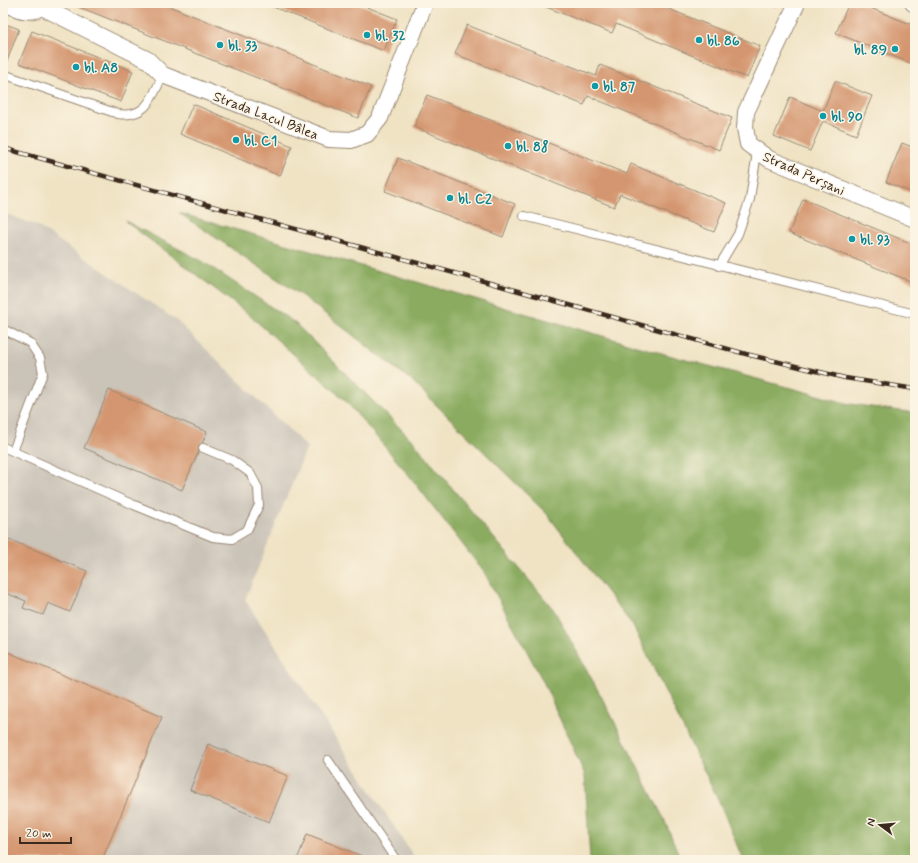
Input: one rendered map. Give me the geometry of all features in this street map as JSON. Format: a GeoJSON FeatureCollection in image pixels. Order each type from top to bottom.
{"type":"FeatureCollection","features":[{"type":"Feature","properties":{"kind":"street"},"geometry":{"type":"LineString","coordinates":[[4,3],[26,12],[36,11],[44,5]]}},
{"type":"Feature","properties":{"kind":"street","name":"Strada Lacul Bâlea"},"geometry":{"type":"LineString","coordinates":[[44,5],[148,60],[163,75],[329,139],[351,140],[367,134],[380,118],[425,3]]}},
{"type":"Feature","properties":{"kind":"street","name":"Strada Perșani"},"geometry":{"type":"LineString","coordinates":[[797,3],[746,112],[745,128],[748,144],[757,152],[769,159],[915,219]]}},
{"type":"Feature","properties":{"kind":"lane"},"geometry":{"type":"LineString","coordinates":[[3,74],[118,114],[128,115],[139,112],[148,105],[163,75]]}},
{"type":"Feature","properties":{"kind":"lane"},"geometry":{"type":"LineString","coordinates":[[719,266],[738,234],[750,199],[757,152]]}},
{"type":"Feature","properties":{"kind":"lane"},"geometry":{"type":"LineString","coordinates":[[524,216],[915,314]]}},
{"type":"Feature","properties":{"kind":"lane"},"geometry":{"type":"LineString","coordinates":[[3,329],[30,343],[40,358],[43,373],[13,451]]}},
{"type":"Feature","properties":{"kind":"lane"},"geometry":{"type":"LineString","coordinates":[[3,447],[134,505],[213,537],[232,539],[247,530],[259,505],[258,488],[250,473],[232,460],[203,448]]}},
{"type":"Feature","properties":{"kind":"lane"},"geometry":{"type":"LineString","coordinates":[[328,760],[396,860]]}},
{"type":"Feature","properties":{"kind":"shaded area"},"geometry":{"type":"Polygon","coordinates":[[[3,213],[36,225],[176,320],[307,447],[245,600],[416,860],[3,860],[3,213]]]}},
{"type":"Feature","properties":{"kind":"green space"},"geometry":{"type":"Polygon","coordinates":[[[179,213],[668,355],[850,404],[915,413],[915,860],[743,860],[719,801],[633,626],[547,514],[412,381],[301,295],[179,213]]]}},
{"type":"Feature","properties":{"kind":"green space"},"geometry":{"type":"Polygon","coordinates":[[[125,221],[202,261],[295,323],[412,440],[554,610],[608,709],[664,819],[681,860],[590,860],[585,775],[543,681],[484,572],[408,474],[345,400],[247,313],[125,221]]]}},
{"type":"Feature","properties":{"kind":"building","name":"bl. 33"},"geometry":{"type":"Polygon","coordinates":[[[69,3],[161,3],[371,87],[358,118],[69,3]]]}},
{"type":"Feature","properties":{"kind":"building","name":"bl. 32"},"geometry":{"type":"Polygon","coordinates":[[[263,3],[357,3],[397,19],[384,51],[263,3]]]}},
{"type":"Feature","properties":{"kind":"building","name":"bl. 86"},"geometry":{"type":"Polygon","coordinates":[[[536,3],[654,3],[760,46],[747,78],[616,24],[612,33],[536,3]]]}},
{"type":"Feature","properties":{"kind":"building"},"geometry":{"type":"Polygon","coordinates":[[[766,3],[778,3],[776,7],[766,3]]]}},
{"type":"Feature","properties":{"kind":"building","name":"bl. 89"},"geometry":{"type":"Polygon","coordinates":[[[849,3],[858,3],[915,26],[915,65],[836,33],[849,3]]]}},
{"type":"Feature","properties":{"kind":"building"},"geometry":{"type":"Polygon","coordinates":[[[3,23],[19,29],[7,61],[3,59],[3,23]]]}},
{"type":"Feature","properties":{"kind":"building","name":"bl. 87"},"geometry":{"type":"Polygon","coordinates":[[[467,25],[596,76],[600,65],[732,118],[719,150],[588,96],[584,105],[455,54],[467,25]]]}},
{"type":"Feature","properties":{"kind":"building","name":"bl. A8"},"geometry":{"type":"Polygon","coordinates":[[[32,31],[133,71],[121,102],[19,63],[32,31]]]}},
{"type":"Feature","properties":{"kind":"building","name":"bl. 90"},"geometry":{"type":"Polygon","coordinates":[[[835,81],[872,96],[856,135],[823,121],[810,151],[774,136],[790,97],[823,111],[835,81]]]}},
{"type":"Feature","properties":{"kind":"building","name":"bl. 88"},"geometry":{"type":"Polygon","coordinates":[[[427,95],[627,174],[631,164],[726,203],[714,232],[620,194],[614,207],[414,127],[427,95]]]}},
{"type":"Feature","properties":{"kind":"building","name":"bl. C1"},"geometry":{"type":"Polygon","coordinates":[[[193,104],[292,146],[280,176],[180,134],[193,104]]]}},
{"type":"Feature","properties":{"kind":"building"},"geometry":{"type":"Polygon","coordinates":[[[902,143],[915,148],[915,194],[886,182],[902,143]]]}},
{"type":"Feature","properties":{"kind":"building","name":"bl. C2"},"geometry":{"type":"Polygon","coordinates":[[[398,158],[515,204],[503,237],[385,191],[398,158]]]}},
{"type":"Feature","properties":{"kind":"building","name":"bl. 93"},"geometry":{"type":"Polygon","coordinates":[[[803,199],[915,245],[915,283],[789,233],[803,199]]]}},
{"type":"Feature","properties":{"kind":"building"},"geometry":{"type":"Polygon","coordinates":[[[109,390],[207,432],[182,490],[84,448],[109,390]]]}},
{"type":"Feature","properties":{"kind":"building"},"geometry":{"type":"Polygon","coordinates":[[[3,537],[87,571],[70,612],[48,603],[43,615],[23,608],[26,601],[3,592],[3,537]]]}},
{"type":"Feature","properties":{"kind":"building"},"geometry":{"type":"Polygon","coordinates":[[[3,650],[162,717],[102,860],[3,860],[3,650]]]}},
{"type":"Feature","properties":{"kind":"building"},"geometry":{"type":"Polygon","coordinates":[[[208,744],[288,776],[269,822],[190,790],[208,744]]]}},
{"type":"Feature","properties":{"kind":"building"},"geometry":{"type":"Polygon","coordinates":[[[307,834],[372,860],[297,860],[307,834]]]}},
{"type":"Feature","properties":{"kind":"railway"},"geometry":{"type":"LineString","coordinates":[[3,148],[746,354],[845,378],[915,389]]}},
{"type":"Feature","properties":{"kind":"place","name":"bl. 32"},"geometry":{"type":"Point","coordinates":[367,35]}},
{"type":"Feature","properties":{"kind":"place","name":"bl. 86"},"geometry":{"type":"Point","coordinates":[699,40]}},
{"type":"Feature","properties":{"kind":"place","name":"bl. 33"},"geometry":{"type":"Point","coordinates":[220,45]}},
{"type":"Feature","properties":{"kind":"place","name":"bl. 89"},"geometry":{"type":"Point","coordinates":[895,49]}},
{"type":"Feature","properties":{"kind":"place","name":"bl. A8"},"geometry":{"type":"Point","coordinates":[76,67]}},
{"type":"Feature","properties":{"kind":"place","name":"bl. 87"},"geometry":{"type":"Point","coordinates":[595,86]}},
{"type":"Feature","properties":{"kind":"place","name":"bl. 90"},"geometry":{"type":"Point","coordinates":[823,116]}},
{"type":"Feature","properties":{"kind":"place","name":"bl. C1"},"geometry":{"type":"Point","coordinates":[236,140]}},
{"type":"Feature","properties":{"kind":"place","name":"bl. 88"},"geometry":{"type":"Point","coordinates":[508,146]}},
{"type":"Feature","properties":{"kind":"place","name":"bl. C2"},"geometry":{"type":"Point","coordinates":[450,198]}},
{"type":"Feature","properties":{"kind":"place","name":"bl. 93"},"geometry":{"type":"Point","coordinates":[852,239]}}]}
